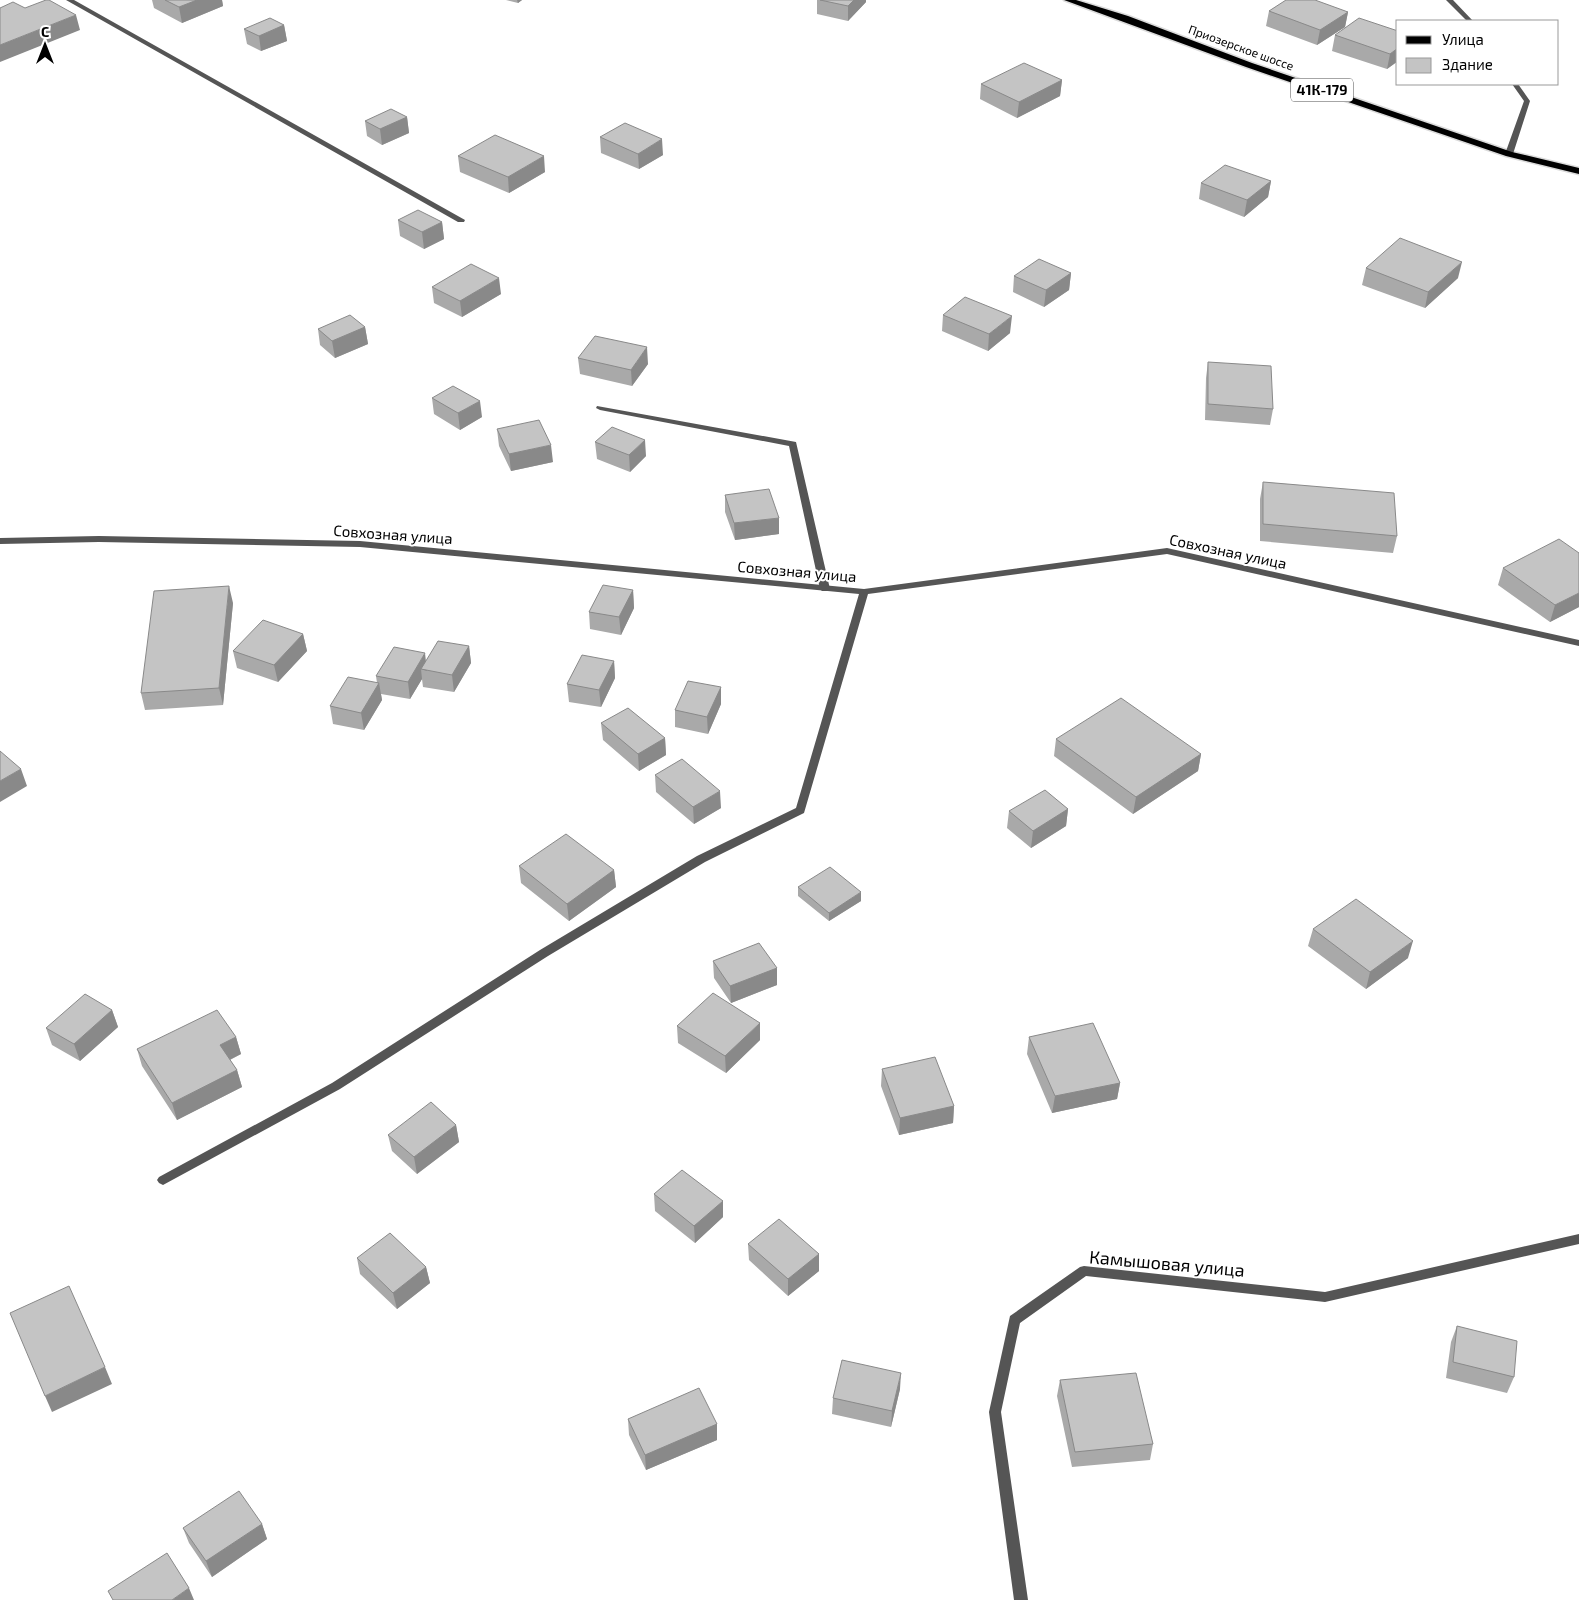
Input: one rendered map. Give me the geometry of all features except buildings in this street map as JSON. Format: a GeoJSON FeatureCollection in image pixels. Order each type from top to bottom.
{"type":"FeatureCollection","features":[{"type":"Feature","properties":{"kind":"main road","name":"Приозерское шоссе"},"geometry":{"type":"LineString","coordinates":[[1068,0],[1125,18],[1249,65],[1509,154],[1579,171]]}},
{"type":"Feature","properties":{"kind":"street"},"geometry":{"type":"LineString","coordinates":[[69,0],[461,220]]}},
{"type":"Feature","properties":{"kind":"street"},"geometry":{"type":"LineString","coordinates":[[1448,0],[1469,20]]}},
{"type":"Feature","properties":{"kind":"street"},"geometry":{"type":"LineString","coordinates":[[1509,154],[1527,101],[1516,85]]}},
{"type":"Feature","properties":{"kind":"street"},"geometry":{"type":"LineString","coordinates":[[600,408],[793,444],[825,589]]}},
{"type":"Feature","properties":{"kind":"street","name":"Совхозная улица"},"geometry":{"type":"LineString","coordinates":[[0,541],[99,539],[360,544],[864,592],[1167,550],[1579,643]]}},
{"type":"Feature","properties":{"kind":"street"},"geometry":{"type":"LineString","coordinates":[[163,1180],[336,1086],[544,953],[702,859],[800,810],[864,592]]}},
{"type":"Feature","properties":{"kind":"street","name":"Камышовая улица"},"geometry":{"type":"LineString","coordinates":[[1021,1600],[995,1412],[1014,1320],[1084,1271],[1325,1297],[1579,1239]]}}]}
